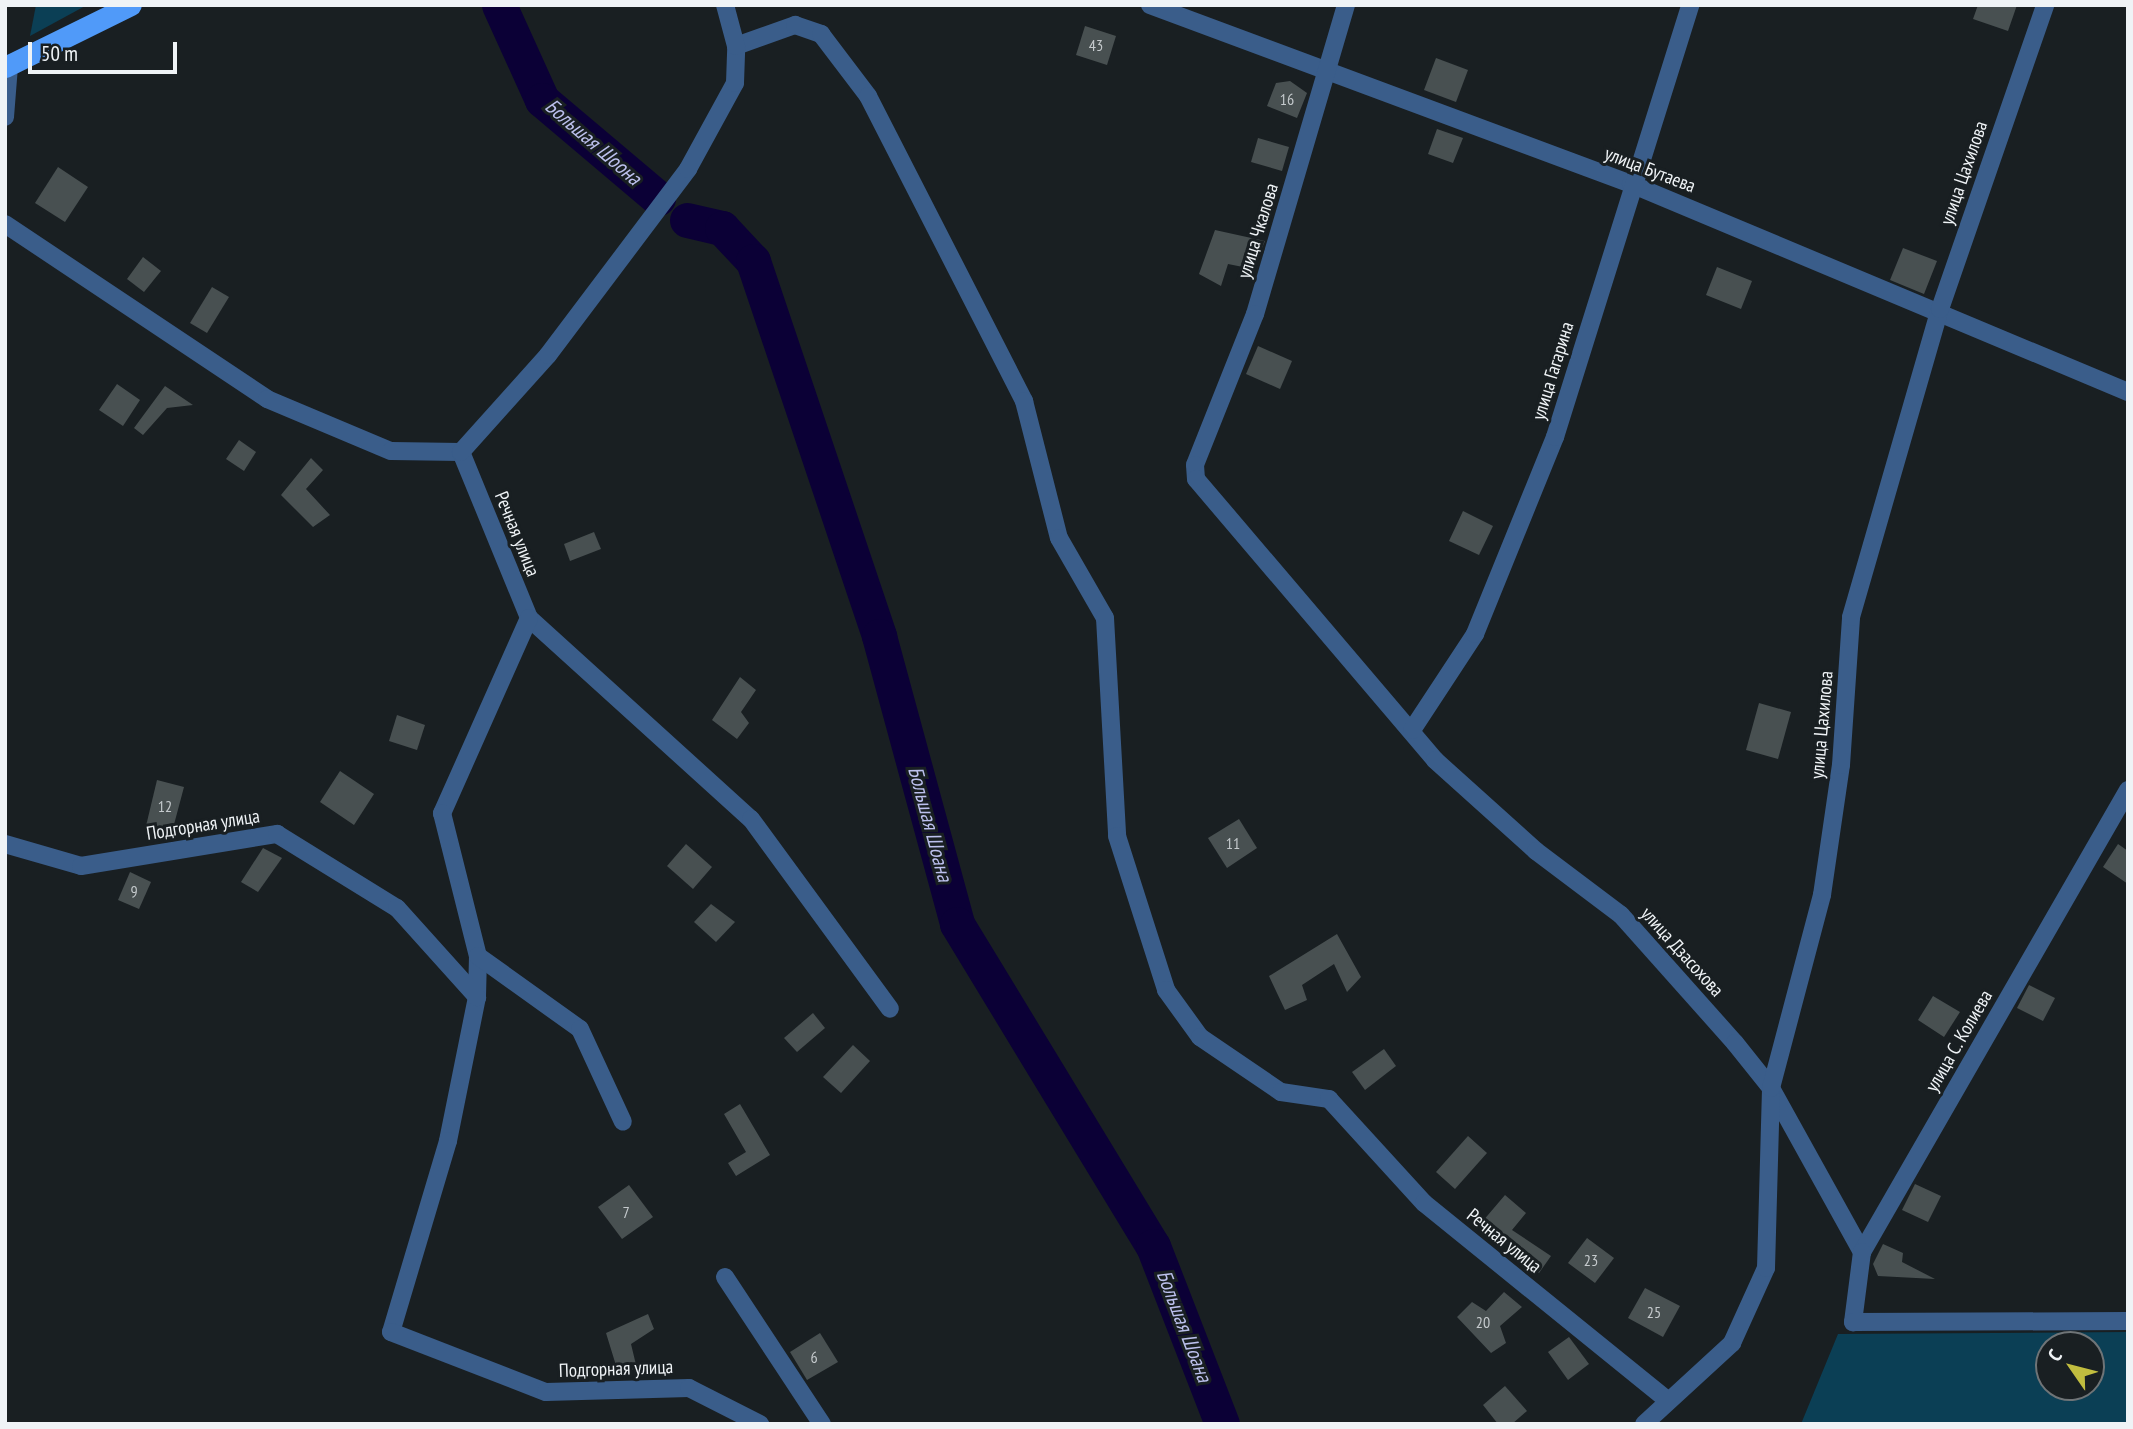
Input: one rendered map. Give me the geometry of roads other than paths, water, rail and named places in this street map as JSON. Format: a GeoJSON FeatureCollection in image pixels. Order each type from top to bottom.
{"type":"FeatureCollection","features":[{"type":"Feature","properties":{"kind":"main road"},"geometry":{"type":"LineString","coordinates":[[7,67],[131,5]]}},
{"type":"Feature","properties":{"kind":"street"},"geometry":{"type":"LineString","coordinates":[[5,224],[267,399],[391,451],[461,452],[548,355],[688,169],[735,83],[736,46],[725,5]]}},
{"type":"Feature","properties":{"kind":"street","name":"улица Бутаева"},"geometry":{"type":"LineString","coordinates":[[1150,5],[1631,184],[1940,309],[2128,391]]}},
{"type":"Feature","properties":{"kind":"street","name":"улица Чкалова"},"geometry":{"type":"LineString","coordinates":[[1195,464],[1255,314],[1346,5]]}},
{"type":"Feature","properties":{"kind":"street","name":"улица Гагарина"},"geometry":{"type":"LineString","coordinates":[[1412,730],[1475,634],[1555,437],[1631,184],[1690,5]]}},
{"type":"Feature","properties":{"kind":"street","name":"улица Цахилова"},"geometry":{"type":"LineString","coordinates":[[1644,1424],[1732,1343],[1766,1268],[1771,1088],[1822,895],[1841,765],[1851,617],[1940,309],[2045,5]]}},
{"type":"Feature","properties":{"kind":"street","name":"Речная улица"},"geometry":{"type":"LineString","coordinates":[[736,46],[795,25],[821,34],[868,96],[1024,401],[1059,538],[1105,618],[1117,836],[1166,990],[1200,1037],[1281,1092],[1329,1099],[1424,1203],[1667,1400]]}},
{"type":"Feature","properties":{"kind":"street"},"geometry":{"type":"LineString","coordinates":[[5,117],[7,67]]}},
{"type":"Feature","properties":{"kind":"street","name":"Речная улица"},"geometry":{"type":"LineString","coordinates":[[461,452],[529,618],[588,678],[751,819],[890,1009]]}},
{"type":"Feature","properties":{"kind":"street","name":"улица Дзасохова"},"geometry":{"type":"LineString","coordinates":[[1195,464],[1203,491],[1412,730],[1435,760],[1536,851],[1621,915],[1771,1088],[1862,1252]]}},
{"type":"Feature","properties":{"kind":"street"},"geometry":{"type":"LineString","coordinates":[[477,997],[478,956],[442,813],[529,618]]}},
{"type":"Feature","properties":{"kind":"street","name":"улица С. Колиева"},"geometry":{"type":"LineString","coordinates":[[2128,790],[1862,1252],[1853,1322],[2128,1321]]}},
{"type":"Feature","properties":{"kind":"street","name":"Подгорная улица"},"geometry":{"type":"LineString","coordinates":[[5,844],[81,866],[277,834],[397,908],[477,997],[448,1141],[391,1332],[546,1392],[689,1388],[760,1424]]}},
{"type":"Feature","properties":{"kind":"street"},"geometry":{"type":"LineString","coordinates":[[478,956],[580,1029],[623,1122]]}},
{"type":"Feature","properties":{"kind":"street"},"geometry":{"type":"LineString","coordinates":[[725,1277],[822,1424]]}},
{"type":"Feature","properties":{"kind":"waterway","name":"Большая Шоона"},"geometry":{"type":"LineString","coordinates":[[499,5],[542,100],[658,198]]}},
{"type":"Feature","properties":{"kind":"waterway","name":"Большая Шоана"},"geometry":{"type":"LineString","coordinates":[[687,220],[722,228],[753,261],[879,636],[957,924],[1153,1246],[1222,1424]]}}]}
